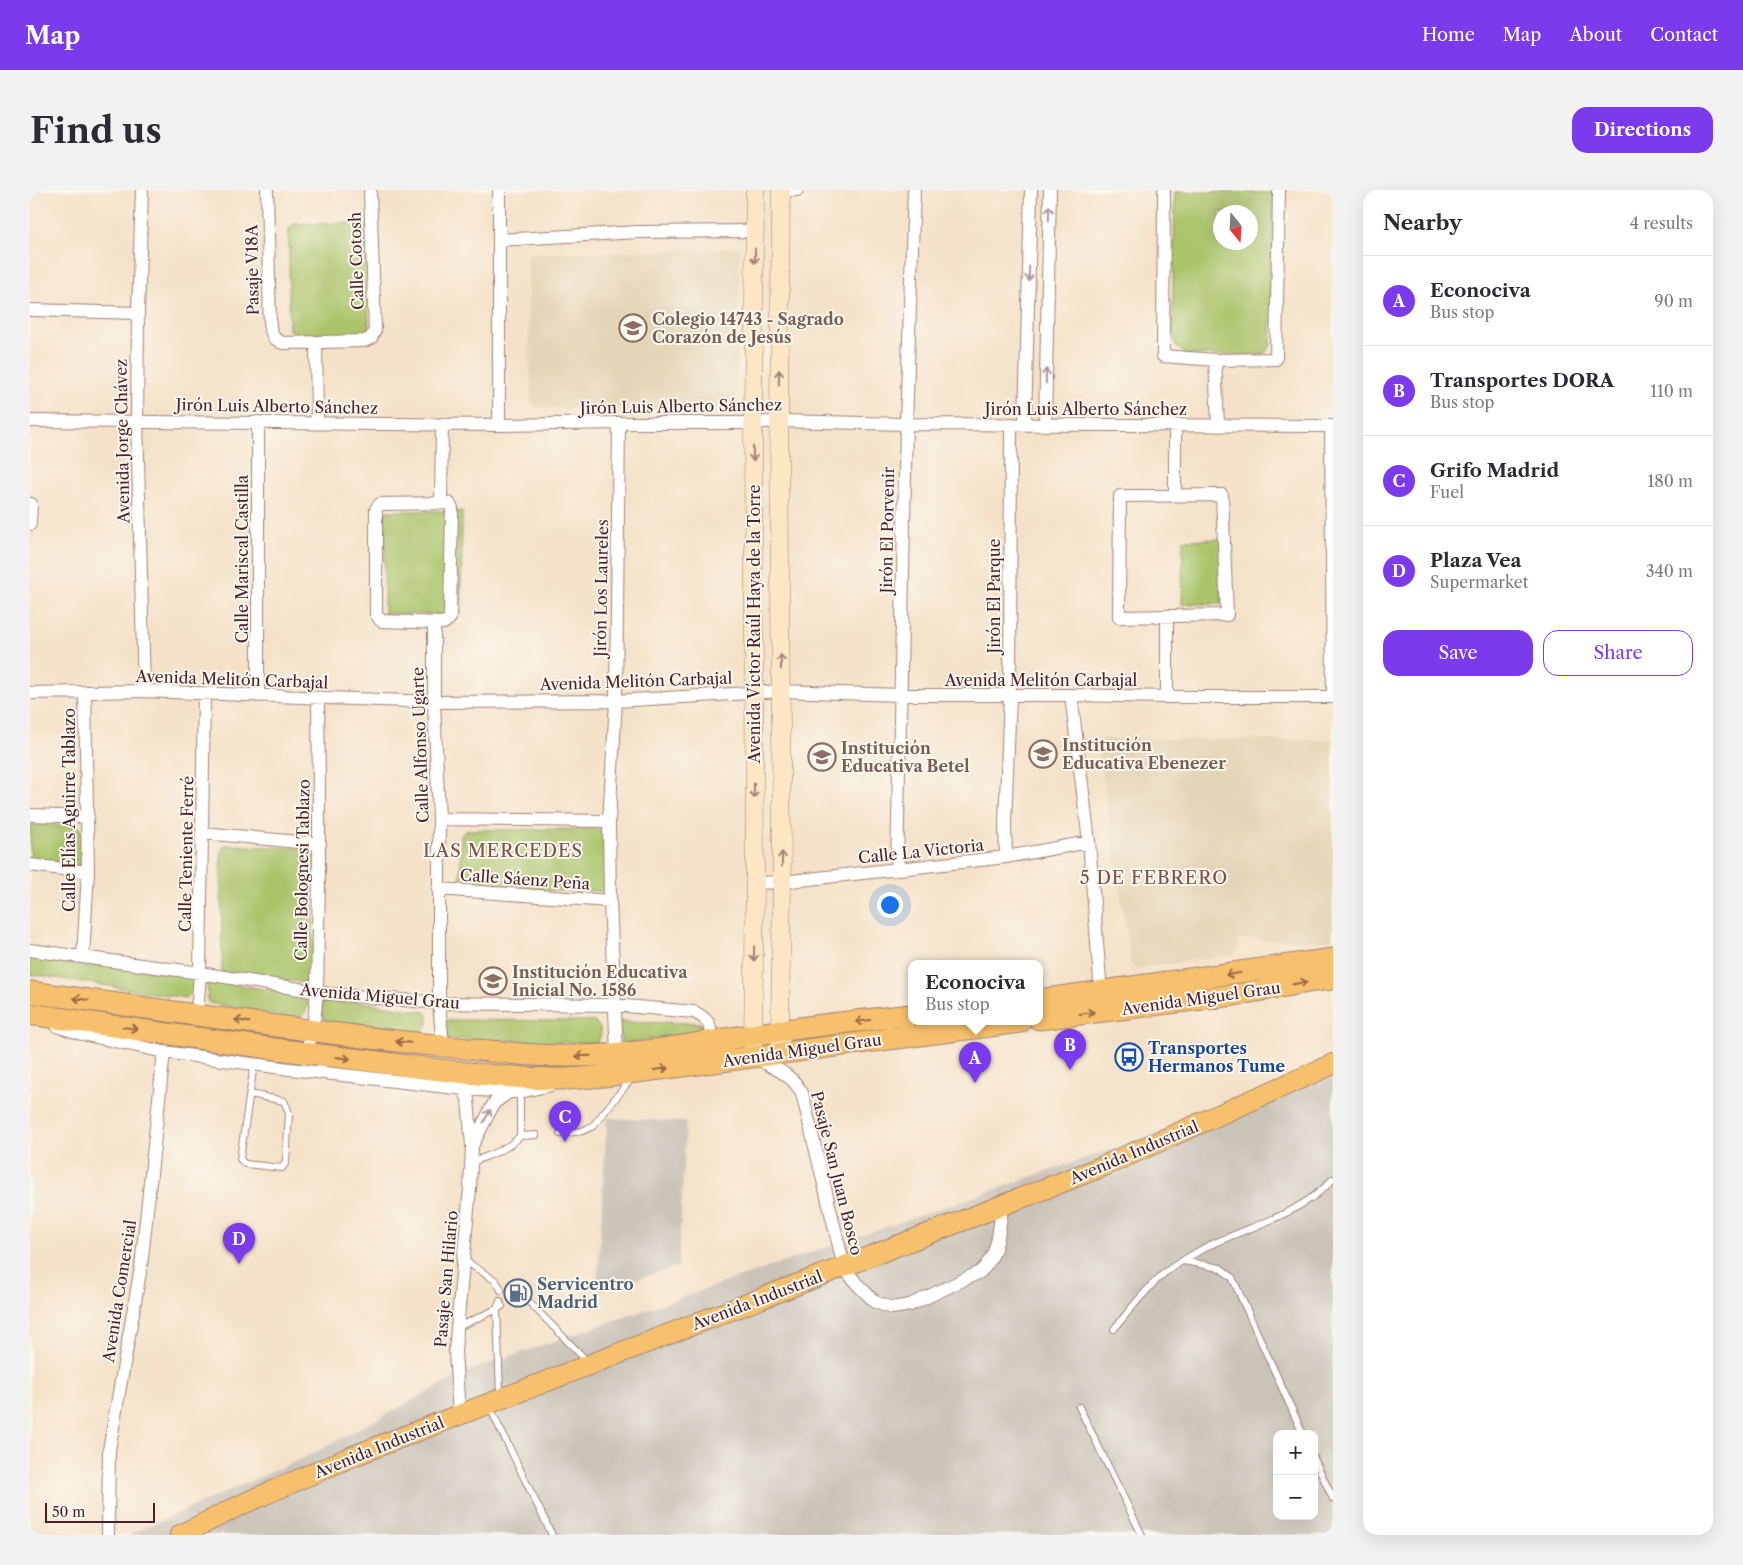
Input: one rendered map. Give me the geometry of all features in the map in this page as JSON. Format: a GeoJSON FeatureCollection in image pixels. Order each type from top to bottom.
{"type":"FeatureCollection","features":[{"type":"Feature","properties":{"kind":"highway","name":"Avenida Miguel Grau"},"geometry":{"type":"LineString","coordinates":[[1043,1000],[1101,993],[1333,959]]}},
{"type":"Feature","properties":{"kind":"highway","name":"Avenida Miguel Grau"},"geometry":{"type":"LineString","coordinates":[[1043,1019],[1234,996],[1333,979]]}},
{"type":"Feature","properties":{"kind":"highway","name":"Avenida Miguel Grau"},"geometry":{"type":"LineString","coordinates":[[30,992],[197,1014],[312,1032],[443,1046],[565,1056],[617,1054],[780,1030],[908,1015]]}},
{"type":"Feature","properties":{"kind":"highway","name":"Avenida Miguel Grau"},"geometry":{"type":"LineString","coordinates":[[30,1014],[231,1044],[303,1061],[515,1087],[754,1057],[779,1061],[1001,1025]]}},
{"type":"Feature","properties":{"kind":"highway"},"geometry":{"type":"LineString","coordinates":[[303,1061],[324,1072]]}},
{"type":"Feature","properties":{"kind":"main road","name":"Avenida Víctor Raúl Haya de la Torre"},"geometry":{"type":"LineString","coordinates":[[754,1057],[752,1034],[755,883],[753,423],[756,190]]}},
{"type":"Feature","properties":{"kind":"main road","name":"Avenida Víctor Raúl Haya de la Torre"},"geometry":{"type":"LineString","coordinates":[[779,1061],[782,882],[779,421],[787,190]]}},
{"type":"Feature","properties":{"kind":"main road","name":"Avenida Industrial"},"geometry":{"type":"LineString","coordinates":[[180,1535],[245,1503],[353,1456],[1104,1166],[1333,1064]]}},
{"type":"Feature","properties":{"kind":"street","name":"Avenida Jorge Chávez"},"geometry":{"type":"LineString","coordinates":[[142,190],[137,421],[144,691]]}},
{"type":"Feature","properties":{"kind":"street","name":"Pasaje V18A"},"geometry":{"type":"LineString","coordinates":[[267,190],[270,328],[274,338],[282,343],[316,342]]}},
{"type":"Feature","properties":{"kind":"street","name":"Calle Cotosh"},"geometry":{"type":"LineString","coordinates":[[316,342],[364,341],[370,338],[375,330],[370,190]]}},
{"type":"Feature","properties":{"kind":"street"},"geometry":{"type":"LineString","coordinates":[[499,190],[499,426]]}},
{"type":"Feature","properties":{"kind":"street","name":"Jirón El Porvenir"},"geometry":{"type":"LineString","coordinates":[[897,870],[906,424],[914,190]]}},
{"type":"Feature","properties":{"kind":"street"},"geometry":{"type":"LineString","coordinates":[[1025,424],[1031,190]]}},
{"type":"Feature","properties":{"kind":"street"},"geometry":{"type":"LineString","coordinates":[[1045,425],[1050,190]]}},
{"type":"Feature","properties":{"kind":"street"},"geometry":{"type":"LineString","coordinates":[[1164,190],[1163,356],[1215,360],[1276,359],[1279,190]]}},
{"type":"Feature","properties":{"kind":"street"},"geometry":{"type":"LineString","coordinates":[[499,240],[638,232],[756,231]]}},
{"type":"Feature","properties":{"kind":"street"},"geometry":{"type":"LineString","coordinates":[[30,310],[138,312]]}},
{"type":"Feature","properties":{"kind":"street"},"geometry":{"type":"LineString","coordinates":[[316,342],[316,424]]}},
{"type":"Feature","properties":{"kind":"street"},"geometry":{"type":"LineString","coordinates":[[1215,360],[1218,426]]}},
{"type":"Feature","properties":{"kind":"street","name":"Jirón Luis Alberto Sánchez"},"geometry":{"type":"LineString","coordinates":[[30,421],[499,426],[620,423],[753,423],[779,421],[906,424],[1332,426]]}},
{"type":"Feature","properties":{"kind":"street","name":"Calle Mariscal Castilla"},"geometry":{"type":"LineString","coordinates":[[258,422],[258,696]]}},
{"type":"Feature","properties":{"kind":"street","name":"Jirón Los Laureles"},"geometry":{"type":"LineString","coordinates":[[617,1054],[610,901],[609,821],[616,700],[620,423]]}},
{"type":"Feature","properties":{"kind":"street"},"geometry":{"type":"LineString","coordinates":[[441,503],[442,424]]}},
{"type":"Feature","properties":{"kind":"street","name":"Jirón El Parque"},"geometry":{"type":"LineString","coordinates":[[1006,857],[1005,824],[1010,696],[1011,424]]}},
{"type":"Feature","properties":{"kind":"street"},"geometry":{"type":"LineString","coordinates":[[1175,426],[1175,495]]}},
{"type":"Feature","properties":{"kind":"street"},"geometry":{"type":"LineString","coordinates":[[1332,426],[1333,697]]}},
{"type":"Feature","properties":{"kind":"street"},"geometry":{"type":"LineString","coordinates":[[1222,494],[1227,615],[1119,617],[1120,496],[1175,495],[1222,494]]}},
{"type":"Feature","properties":{"kind":"street"},"geometry":{"type":"LineString","coordinates":[[441,503],[448,503],[452,508],[450,618],[444,623],[381,621],[376,614],[376,509],[380,504],[441,503]]}},
{"type":"Feature","properties":{"kind":"street"},"geometry":{"type":"LineString","coordinates":[[30,504],[30,524]]}},
{"type":"Feature","properties":{"kind":"street"},"geometry":{"type":"LineString","coordinates":[[1167,616],[1167,697]]}},
{"type":"Feature","properties":{"kind":"street","name":"Calle Alfonso Ugarte"},"geometry":{"type":"LineString","coordinates":[[434,623],[434,702],[439,819],[439,1003],[443,1046]]}},
{"type":"Feature","properties":{"kind":"street","name":"Avenida Melitón Carbajal"},"geometry":{"type":"LineString","coordinates":[[30,693],[144,691],[434,702],[616,700],[754,694],[781,691],[900,695],[1010,696],[1071,694],[1167,697],[1333,697]]}},
{"type":"Feature","properties":{"kind":"street","name":"Calle Elías Aguirre Tablazo"},"geometry":{"type":"LineString","coordinates":[[83,957],[88,872],[86,692]]}},
{"type":"Feature","properties":{"kind":"street","name":"Calle Teniente Ferré"},"geometry":{"type":"LineString","coordinates":[[197,1014],[200,973],[204,694]]}},
{"type":"Feature","properties":{"kind":"street"},"geometry":{"type":"LineString","coordinates":[[1071,694],[1089,842],[1101,993]]}},
{"type":"Feature","properties":{"kind":"street","name":"Calle Bolognesi Tablazo"},"geometry":{"type":"LineString","coordinates":[[303,1061],[312,1032],[317,993],[320,844],[318,698]]}},
{"type":"Feature","properties":{"kind":"street"},"geometry":{"type":"LineString","coordinates":[[30,815],[88,818]]}},
{"type":"Feature","properties":{"kind":"street"},"geometry":{"type":"LineString","coordinates":[[439,819],[609,821]]}},
{"type":"Feature","properties":{"kind":"street"},"geometry":{"type":"LineString","coordinates":[[203,833],[320,844]]}},
{"type":"Feature","properties":{"kind":"street","name":"Calle La Victoria"},"geometry":{"type":"LineString","coordinates":[[755,883],[782,882],[1006,857],[1089,842]]}},
{"type":"Feature","properties":{"kind":"street"},"geometry":{"type":"LineString","coordinates":[[30,865],[88,872]]}},
{"type":"Feature","properties":{"kind":"street","name":"Calle Sáenz Peña"},"geometry":{"type":"LineString","coordinates":[[438,889],[610,901]]}},
{"type":"Feature","properties":{"kind":"street","name":"Avenida Miguel Grau"},"geometry":{"type":"LineString","coordinates":[[30,950],[200,973],[317,993],[439,1003],[614,1005],[694,1012],[704,1017],[710,1024],[712,1041]]}},
{"type":"Feature","properties":{"kind":"street","name":"Avenida Miguel Grau"},"geometry":{"type":"LineString","coordinates":[[30,1018],[82,1034],[164,1052],[254,1064],[303,1061]]}},
{"type":"Feature","properties":{"kind":"street","name":"Avenida Comercial"},"geometry":{"type":"LineString","coordinates":[[108,1535],[109,1450],[141,1267],[164,1052]]}},
{"type":"Feature","properties":{"kind":"street","name":"Pasaje San Juan Bosco"},"geometry":{"type":"LineString","coordinates":[[779,1061],[796,1082],[802,1093],[844,1267]]}},
{"type":"Feature","properties":{"kind":"street","name":"Avenida Miguel Grau"},"geometry":{"type":"LineString","coordinates":[[324,1072],[464,1089],[515,1087]]}},
{"type":"Feature","properties":{"kind":"street","name":"Pasaje San Hilario"},"geometry":{"type":"LineString","coordinates":[[472,1146],[494,1103],[515,1087]]}},
{"type":"Feature","properties":{"kind":"street","name":"Pasaje San Hilario"},"geometry":{"type":"LineString","coordinates":[[459,1415],[456,1373],[458,1327],[472,1146],[468,1099],[464,1089]]}},
{"type":"Feature","properties":{"kind":"street"},"geometry":{"type":"LineString","coordinates":[[844,1267],[856,1283],[875,1302],[892,1308],[910,1305],[980,1272],[988,1264],[993,1256],[998,1236],[1002,1206]]}},
{"type":"Feature","properties":{"kind":"lane"},"geometry":{"type":"LineString","coordinates":[[250,1094],[284,1101],[289,1114],[286,1162],[282,1168],[245,1164],[240,1160],[254,1064]]}},
{"type":"Feature","properties":{"kind":"lane"},"geometry":{"type":"LineString","coordinates":[[560,1134],[582,1131],[593,1126],[637,1072]]}},
{"type":"Feature","properties":{"kind":"lane"},"geometry":{"type":"LineString","coordinates":[[515,1087],[520,1136]]}},
{"type":"Feature","properties":{"kind":"lane"},"geometry":{"type":"LineString","coordinates":[[471,1163],[505,1148],[520,1136],[536,1135]]}},
{"type":"Feature","properties":{"kind":"lane"},"geometry":{"type":"LineString","coordinates":[[1114,1329],[1141,1296],[1163,1274],[1209,1246],[1291,1210],[1324,1189],[1333,1179]]}},
{"type":"Feature","properties":{"kind":"lane"},"geometry":{"type":"LineString","coordinates":[[464,1260],[496,1281],[501,1290]]}},
{"type":"Feature","properties":{"kind":"lane"},"geometry":{"type":"LineString","coordinates":[[1184,1261],[1220,1268],[1232,1277],[1301,1430]]}},
{"type":"Feature","properties":{"kind":"lane"},"geometry":{"type":"LineString","coordinates":[[515,1301],[527,1300],[591,1364]]}},
{"type":"Feature","properties":{"kind":"lane"},"geometry":{"type":"LineString","coordinates":[[458,1327],[500,1306],[494,1401],[552,1535]]}},
{"type":"Feature","properties":{"kind":"lane"},"geometry":{"type":"LineString","coordinates":[[1079,1407],[1142,1535]]}},
{"type":"Feature","properties":{"kind":"lane"},"geometry":{"type":"LineString","coordinates":[[1318,1467],[1333,1499]]}},
{"type":"Feature","properties":{"kind":"shaded area","name":"Colegio 14743 - Sagrado Corazón de Jesús"},"geometry":{"type":"Polygon","coordinates":[[[740,249],[736,409],[537,408],[531,402],[527,254],[740,249]]]}},
{"type":"Feature","properties":{"kind":"shaded area"},"geometry":{"type":"Polygon","coordinates":[[[1097,739],[1333,740],[1333,941],[1237,939],[1238,949],[1234,955],[1138,968],[1131,964],[1097,739]]]}},
{"type":"Feature","properties":{"kind":"shaded area"},"geometry":{"type":"Polygon","coordinates":[[[1333,1073],[1333,1535],[128,1535],[310,1455],[468,1371],[1333,1073]]]}},
{"type":"Feature","properties":{"kind":"shaded area"},"geometry":{"type":"Polygon","coordinates":[[[607,1118],[686,1122],[678,1266],[597,1292],[607,1118]]]}},
{"type":"Feature","properties":{"kind":"green space"},"geometry":{"type":"Polygon","coordinates":[[[1175,192],[1273,193],[1271,345],[1261,355],[1185,355],[1176,346],[1172,334],[1175,192]]]}},
{"type":"Feature","properties":{"kind":"green space"},"geometry":{"type":"Polygon","coordinates":[[[362,223],[366,226],[369,331],[365,335],[295,334],[289,330],[289,229],[294,224],[362,223]]]}},
{"type":"Feature","properties":{"kind":"green space"},"geometry":{"type":"Polygon","coordinates":[[[385,511],[462,511],[461,614],[384,614],[385,511]]]}},
{"type":"Feature","properties":{"kind":"green space"},"geometry":{"type":"Polygon","coordinates":[[[1222,539],[1222,604],[1182,604],[1183,540],[1222,539]]]}},
{"type":"Feature","properties":{"kind":"green space"},"geometry":{"type":"Polygon","coordinates":[[[30,825],[78,826],[82,829],[81,867],[30,863],[30,825]]]}},
{"type":"Feature","properties":{"kind":"green space"},"geometry":{"type":"Polygon","coordinates":[[[599,829],[605,834],[608,885],[602,891],[468,890],[460,884],[461,835],[467,830],[599,829]]]}},
{"type":"Feature","properties":{"kind":"green space"},"geometry":{"type":"Polygon","coordinates":[[[225,845],[313,849],[313,981],[309,983],[222,974],[221,852],[225,845]]]}},
{"type":"Feature","properties":{"kind":"green space"},"geometry":{"type":"Polygon","coordinates":[[[30,953],[188,976],[194,983],[193,991],[186,998],[30,974],[30,953]]]}},
{"type":"Feature","properties":{"kind":"green space"},"geometry":{"type":"Polygon","coordinates":[[[212,981],[304,995],[308,1005],[304,1014],[298,1019],[214,1004],[208,1002],[207,984],[212,981]]]}},
{"type":"Feature","properties":{"kind":"green space"},"geometry":{"type":"Polygon","coordinates":[[[326,997],[425,1012],[428,1015],[428,1024],[422,1032],[326,1022],[321,1009],[323,1000],[326,997]]]}},
{"type":"Feature","properties":{"kind":"green space"},"geometry":{"type":"Polygon","coordinates":[[[445,1021],[593,1021],[599,1026],[601,1034],[598,1042],[594,1043],[448,1039],[445,1021]]]}},
{"type":"Feature","properties":{"kind":"green space"},"geometry":{"type":"Polygon","coordinates":[[[618,1022],[700,1023],[704,1025],[705,1032],[622,1044],[618,1022]]]}},
{"type":"Feature","properties":{"kind":"place","name":"Colegio 14743 - Sagrado Corazón de Jesús"},"geometry":{"type":"Point","coordinates":[633,328]}},
{"type":"Feature","properties":{"kind":"place","name":"Institución Educativa Ebenezer"},"geometry":{"type":"Point","coordinates":[1043,754]}},
{"type":"Feature","properties":{"kind":"place","name":"Institución Educativa Betel"},"geometry":{"type":"Point","coordinates":[822,757]}},
{"type":"Feature","properties":{"kind":"place","name":"Institución Educativa Inicial No. 1586"},"geometry":{"type":"Point","coordinates":[493,981]}},
{"type":"Feature","properties":{"kind":"place","name":"Transportes Hermanos Tume"},"geometry":{"type":"Point","coordinates":[1129,1057]}},
{"type":"Feature","properties":{"kind":"place","name":"Transportes DORA"},"geometry":{"type":"Point","coordinates":[1070,1070]}},
{"type":"Feature","properties":{"kind":"place","name":"Econociva"},"geometry":{"type":"Point","coordinates":[975,1083]}},
{"type":"Feature","properties":{"kind":"place","name":"Grifo Madrid"},"geometry":{"type":"Point","coordinates":[565,1142]}},
{"type":"Feature","properties":{"kind":"place","name":"Plaza Vea"},"geometry":{"type":"Point","coordinates":[239,1264]}},
{"type":"Feature","properties":{"kind":"place","name":"Servicentro Madrid"},"geometry":{"type":"Point","coordinates":[518,1293]}},
{"type":"Feature","properties":{"kind":"district","name":"LAS MERCEDES"},"geometry":{"type":"Point","coordinates":[503,851]}},
{"type":"Feature","properties":{"kind":"district","name":"5 DE FEBRERO"},"geometry":{"type":"Point","coordinates":[1154,878]}}]}
